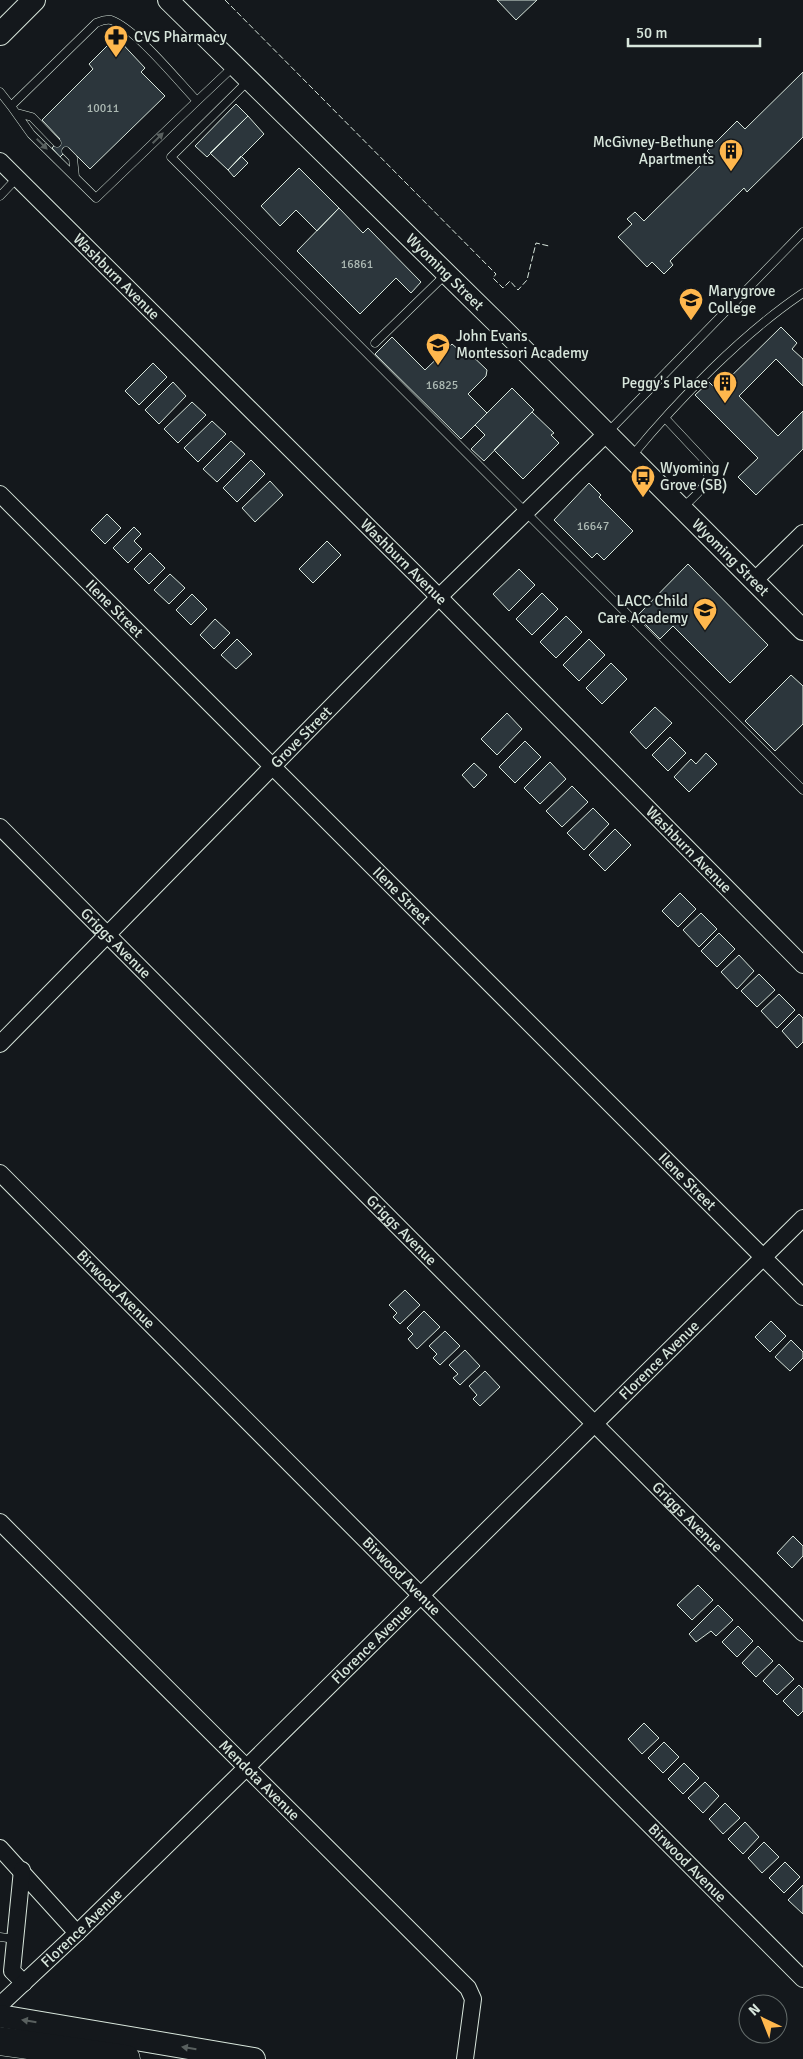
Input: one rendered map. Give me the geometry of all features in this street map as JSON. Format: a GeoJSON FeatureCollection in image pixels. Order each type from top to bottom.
{"type":"FeatureCollection","features":[{"type":"Feature","properties":{"kind":"highway"},"geometry":{"type":"LineString","coordinates":[[0,2040],[126,2059]]}},
{"type":"Feature","properties":{"kind":"main road"},"geometry":{"type":"LineString","coordinates":[[0,34],[29,1]]}},
{"type":"Feature","properties":{"kind":"main road"},"geometry":{"type":"LineString","coordinates":[[0,2016],[254,2059]]}},
{"type":"Feature","properties":{"kind":"street","name":"Wyoming Street"},"geometry":{"type":"LineString","coordinates":[[168,0],[447,273],[803,630]]}},
{"type":"Feature","properties":{"kind":"street","name":"Washburn Avenue"},"geometry":{"type":"LineString","coordinates":[[0,161],[439,597],[803,966]]}},
{"type":"Feature","properties":{"kind":"street","name":"Grove Street"},"geometry":{"type":"LineString","coordinates":[[0,1044],[439,597],[607,433]]}},
{"type":"Feature","properties":{"kind":"street","name":"Ilene Street"},"geometry":{"type":"LineString","coordinates":[[0,494],[803,1297]]}},
{"type":"Feature","properties":{"kind":"street"},"geometry":{"type":"LineString","coordinates":[[754,581],[803,533]]}},
{"type":"Feature","properties":{"kind":"street","name":"Griggs Avenue"},"geometry":{"type":"LineString","coordinates":[[0,827],[803,1632]]}},
{"type":"Feature","properties":{"kind":"street","name":"Birwood Avenue"},"geometry":{"type":"LineString","coordinates":[[0,1173],[803,1979]]}},
{"type":"Feature","properties":{"kind":"street","name":"Florence Avenue"},"geometry":{"type":"LineString","coordinates":[[0,2005],[77,1933],[246,1768],[803,1218]]}},
{"type":"Feature","properties":{"kind":"street","name":"Mendota Avenue"},"geometry":{"type":"LineString","coordinates":[[0,1522],[468,1988],[473,1999],[465,2059]]}},
{"type":"Feature","properties":{"kind":"street"},"geometry":{"type":"LineString","coordinates":[[0,1848],[22,1870],[77,1933]]}},
{"type":"Feature","properties":{"kind":"street"},"geometry":{"type":"LineString","coordinates":[[22,1870],[8,1938],[12,1971],[24,1983]]}},
{"type":"Feature","properties":{"kind":"lane"},"geometry":{"type":"LineString","coordinates":[[11,106],[96,23],[108,20],[138,40],[197,101]]}},
{"type":"Feature","properties":{"kind":"lane"},"geometry":{"type":"LineString","coordinates":[[0,92],[31,134],[96,198],[234,65]]}},
{"type":"Feature","properties":{"kind":"lane"},"geometry":{"type":"LineString","coordinates":[[249,80],[171,157],[803,790]]}},
{"type":"Feature","properties":{"kind":"lane"},"geometry":{"type":"LineString","coordinates":[[17,113],[32,117],[57,142]]}},
{"type":"Feature","properties":{"kind":"lane"},"geometry":{"type":"LineString","coordinates":[[66,151],[73,158],[75,178]]}},
{"type":"Feature","properties":{"kind":"lane"},"geometry":{"type":"LineString","coordinates":[[0,196],[17,178]]}},
{"type":"Feature","properties":{"kind":"lane"},"geometry":{"type":"LineString","coordinates":[[607,433],[803,232]]}},
{"type":"Feature","properties":{"kind":"lane"},"geometry":{"type":"LineString","coordinates":[[375,343],[447,273]]}},
{"type":"Feature","properties":{"kind":"lane"},"geometry":{"type":"LineString","coordinates":[[631,457],[698,384],[777,310],[803,293]]}},
{"type":"Feature","properties":{"kind":"lane"},"geometry":{"type":"LineString","coordinates":[[665,418],[709,465],[708,479],[702,488],[682,508]]}},
{"type":"Feature","properties":{"kind":"building"},"geometry":{"type":"Polygon","coordinates":[[[497,0],[537,0],[516,20],[497,0]]]}},
{"type":"Feature","properties":{"kind":"building","name":"CVS Pharmacy"},"geometry":{"type":"Polygon","coordinates":[[[116,37],[145,68],[141,72],[165,96],[90,169],[69,148],[60,157],[52,148],[60,139],[42,120],[93,69],[89,64],[116,37]]]}},
{"type":"Feature","properties":{"kind":"building","name":"McGivney-Bethune Apartments"},"geometry":{"type":"Polygon","coordinates":[[[803,72],[803,137],[747,192],[744,188],[670,261],[673,265],[664,274],[652,262],[647,267],[618,237],[632,224],[627,219],[635,212],[644,221],[711,155],[707,151],[737,121],[745,129],[803,72]]]}},
{"type":"Feature","properties":{"kind":"building"},"geometry":{"type":"Polygon","coordinates":[[[236,104],[248,116],[207,157],[195,146],[236,104]]]}},
{"type":"Feature","properties":{"kind":"building"},"geometry":{"type":"Polygon","coordinates":[[[248,116],[264,134],[228,170],[210,153],[248,116]]]}},
{"type":"Feature","properties":{"kind":"building"},"geometry":{"type":"Polygon","coordinates":[[[241,156],[248,163],[234,177],[228,170],[241,156]]]}},
{"type":"Feature","properties":{"kind":"building"},"geometry":{"type":"Polygon","coordinates":[[[299,168],[339,208],[317,231],[296,210],[280,226],[261,206],[299,168]]]}},
{"type":"Feature","properties":{"kind":"building"},"geometry":{"type":"Polygon","coordinates":[[[339,208],[363,233],[368,228],[421,282],[411,293],[396,278],[360,314],[297,251],[339,208]]]}},
{"type":"Feature","properties":{"kind":"building","name":"Peggy's Place"},"geometry":{"type":"Polygon","coordinates":[[[781,327],[797,343],[792,349],[803,359],[803,386],[776,359],[739,396],[778,436],[803,411],[803,449],[756,495],[738,477],[758,458],[695,395],[709,382],[717,390],[781,327]]]}},
{"type":"Feature","properties":{"kind":"building"},"geometry":{"type":"Polygon","coordinates":[[[392,337],[425,370],[452,344],[460,351],[464,348],[487,370],[486,376],[468,394],[487,413],[461,439],[375,354],[392,337]]]}},
{"type":"Feature","properties":{"kind":"building"},"geometry":{"type":"Polygon","coordinates":[[[153,363],[167,377],[139,405],[125,391],[153,363]]]}},
{"type":"Feature","properties":{"kind":"building"},"geometry":{"type":"Polygon","coordinates":[[[173,382],[186,396],[159,424],[145,410],[173,382]]]}},
{"type":"Feature","properties":{"kind":"building"},"geometry":{"type":"Polygon","coordinates":[[[512,388],[534,410],[484,461],[471,449],[485,435],[475,425],[512,388]]]}},
{"type":"Feature","properties":{"kind":"building"},"geometry":{"type":"Polygon","coordinates":[[[192,402],[206,415],[178,443],[164,429],[192,402]]]}},
{"type":"Feature","properties":{"kind":"building"},"geometry":{"type":"Polygon","coordinates":[[[532,412],[554,433],[551,435],[559,443],[523,479],[494,450],[532,412]]]}},
{"type":"Feature","properties":{"kind":"building"},"geometry":{"type":"Polygon","coordinates":[[[212,421],[226,434],[198,462],[184,448],[212,421]]]}},
{"type":"Feature","properties":{"kind":"building"},"geometry":{"type":"Polygon","coordinates":[[[231,441],[245,454],[217,482],[203,469],[231,441]]]}},
{"type":"Feature","properties":{"kind":"building"},"geometry":{"type":"Polygon","coordinates":[[[251,460],[265,474],[237,502],[223,488],[251,460]]]}},
{"type":"Feature","properties":{"kind":"building"},"geometry":{"type":"Polygon","coordinates":[[[270,481],[283,495],[255,522],[242,508],[270,481]]]}},
{"type":"Feature","properties":{"kind":"building"},"geometry":{"type":"Polygon","coordinates":[[[589,483],[601,495],[599,497],[633,531],[604,560],[597,553],[592,558],[554,520],[589,483]]]}},
{"type":"Feature","properties":{"kind":"building"},"geometry":{"type":"Polygon","coordinates":[[[107,514],[121,528],[105,544],[91,530],[107,514]]]}},
{"type":"Feature","properties":{"kind":"building"},"geometry":{"type":"Polygon","coordinates":[[[134,527],[141,534],[134,541],[142,549],[128,563],[113,548],[134,527]]]}},
{"type":"Feature","properties":{"kind":"building"},"geometry":{"type":"Polygon","coordinates":[[[327,541],[341,555],[313,583],[299,569],[327,541]]]}},
{"type":"Feature","properties":{"kind":"building"},"geometry":{"type":"Polygon","coordinates":[[[150,553],[165,568],[149,584],[134,569],[150,553]]]}},
{"type":"Feature","properties":{"kind":"building"},"geometry":{"type":"Polygon","coordinates":[[[688,564],[768,645],[730,683],[673,626],[660,639],[637,616],[688,564]]]}},
{"type":"Feature","properties":{"kind":"building"},"geometry":{"type":"Polygon","coordinates":[[[519,569],[535,585],[509,611],[493,594],[519,569]]]}},
{"type":"Feature","properties":{"kind":"building"},"geometry":{"type":"Polygon","coordinates":[[[170,574],[185,588],[169,604],[154,590],[170,574]]]}},
{"type":"Feature","properties":{"kind":"building"},"geometry":{"type":"Polygon","coordinates":[[[542,593],[558,609],[532,635],[516,619],[542,593]]]}},
{"type":"Feature","properties":{"kind":"building"},"geometry":{"type":"Polygon","coordinates":[[[192,594],[207,609],[191,625],[176,610],[192,594]]]}},
{"type":"Feature","properties":{"kind":"building"},"geometry":{"type":"Polygon","coordinates":[[[566,616],[582,632],[556,658],[540,642],[566,616]]]}},
{"type":"Feature","properties":{"kind":"building"},"geometry":{"type":"Polygon","coordinates":[[[215,619],[230,633],[214,649],[200,635],[215,619]]]}},
{"type":"Feature","properties":{"kind":"building"},"geometry":{"type":"Polygon","coordinates":[[[237,639],[252,654],[236,669],[221,655],[237,639]]]}},
{"type":"Feature","properties":{"kind":"building"},"geometry":{"type":"Polygon","coordinates":[[[589,639],[605,655],[579,681],[563,665],[589,639]]]}},
{"type":"Feature","properties":{"kind":"building"},"geometry":{"type":"Polygon","coordinates":[[[611,663],[627,679],[602,704],[586,688],[611,663]]]}},
{"type":"Feature","properties":{"kind":"building"},"geometry":{"type":"Polygon","coordinates":[[[791,675],[803,686],[803,724],[775,751],[745,721],[791,675]]]}},
{"type":"Feature","properties":{"kind":"building"},"geometry":{"type":"Polygon","coordinates":[[[655,707],[672,723],[646,749],[630,732],[655,707]]]}},
{"type":"Feature","properties":{"kind":"building"},"geometry":{"type":"Polygon","coordinates":[[[507,713],[522,729],[497,755],[481,739],[507,713]]]}},
{"type":"Feature","properties":{"kind":"building"},"geometry":{"type":"Polygon","coordinates":[[[670,737],[686,753],[668,771],[652,755],[670,737]]]}},
{"type":"Feature","properties":{"kind":"building"},"geometry":{"type":"Polygon","coordinates":[[[525,741],[541,757],[515,783],[499,767],[525,741]]]}},
{"type":"Feature","properties":{"kind":"building"},"geometry":{"type":"Polygon","coordinates":[[[706,753],[717,764],[689,792],[674,777],[691,759],[696,764],[706,753]]]}},
{"type":"Feature","properties":{"kind":"building"},"geometry":{"type":"Polygon","coordinates":[[[550,762],[566,779],[540,804],[524,788],[550,762]]]}},
{"type":"Feature","properties":{"kind":"building"},"geometry":{"type":"Polygon","coordinates":[[[474,763],[487,775],[474,788],[462,775],[474,763]]]}},
{"type":"Feature","properties":{"kind":"building"},"geometry":{"type":"Polygon","coordinates":[[[572,786],[588,802],[562,827],[546,811],[572,786]]]}},
{"type":"Feature","properties":{"kind":"building"},"geometry":{"type":"Polygon","coordinates":[[[593,808],[609,824],[584,850],[567,833],[593,808]]]}},
{"type":"Feature","properties":{"kind":"building"},"geometry":{"type":"Polygon","coordinates":[[[615,829],[631,845],[605,871],[589,855],[615,829]]]}},
{"type":"Feature","properties":{"kind":"building"},"geometry":{"type":"Polygon","coordinates":[[[680,893],[696,909],[678,927],[662,911],[680,893]]]}},
{"type":"Feature","properties":{"kind":"building"},"geometry":{"type":"Polygon","coordinates":[[[701,913],[717,929],[699,947],[683,930],[701,913]]]}},
{"type":"Feature","properties":{"kind":"building"},"geometry":{"type":"Polygon","coordinates":[[[719,933],[735,949],[717,967],[701,951],[719,933]]]}},
{"type":"Feature","properties":{"kind":"building"},"geometry":{"type":"Polygon","coordinates":[[[739,955],[754,971],[737,989],[721,972],[739,955]]]}},
{"type":"Feature","properties":{"kind":"building"},"geometry":{"type":"Polygon","coordinates":[[[759,974],[775,990],[757,1007],[741,991],[759,974]]]}},
{"type":"Feature","properties":{"kind":"building"},"geometry":{"type":"Polygon","coordinates":[[[779,994],[795,1010],[777,1028],[761,1011],[779,994]]]}},
{"type":"Feature","properties":{"kind":"building"},"geometry":{"type":"Polygon","coordinates":[[[799,1014],[803,1018],[803,1042],[797,1048],[782,1031],[799,1014]]]}},
{"type":"Feature","properties":{"kind":"building"},"geometry":{"type":"Polygon","coordinates":[[[405,1290],[420,1305],[400,1324],[393,1317],[397,1313],[389,1305],[405,1290]]]}},
{"type":"Feature","properties":{"kind":"building"},"geometry":{"type":"Polygon","coordinates":[[[424,1311],[440,1327],[417,1349],[408,1339],[413,1334],[407,1328],[424,1311]]]}},
{"type":"Feature","properties":{"kind":"building"},"geometry":{"type":"Polygon","coordinates":[[[771,1321],[786,1336],[770,1352],[755,1337],[771,1321]]]}},
{"type":"Feature","properties":{"kind":"building"},"geometry":{"type":"Polygon","coordinates":[[[445,1331],[460,1346],[440,1365],[433,1358],[437,1354],[429,1346],[445,1331]]]}},
{"type":"Feature","properties":{"kind":"building"},"geometry":{"type":"Polygon","coordinates":[[[791,1340],[803,1352],[803,1358],[790,1371],[775,1357],[791,1340]]]}},
{"type":"Feature","properties":{"kind":"building"},"geometry":{"type":"Polygon","coordinates":[[[465,1350],[480,1366],[460,1385],[453,1378],[458,1374],[449,1365],[465,1350]]]}},
{"type":"Feature","properties":{"kind":"building"},"geometry":{"type":"Polygon","coordinates":[[[485,1371],[500,1387],[480,1406],[473,1399],[477,1395],[469,1386],[485,1371]]]}},
{"type":"Feature","properties":{"kind":"building"},"geometry":{"type":"Polygon","coordinates":[[[793,1536],[803,1546],[803,1556],[792,1568],[777,1553],[793,1536]]]}},
{"type":"Feature","properties":{"kind":"building"},"geometry":{"type":"Polygon","coordinates":[[[698,1585],[713,1600],[692,1620],[677,1605],[698,1585]]]}},
{"type":"Feature","properties":{"kind":"building"},"geometry":{"type":"Polygon","coordinates":[[[718,1605],[733,1620],[716,1636],[711,1631],[696,1642],[689,1634],[718,1605]]]}},
{"type":"Feature","properties":{"kind":"building"},"geometry":{"type":"Polygon","coordinates":[[[738,1626],[753,1641],[737,1657],[722,1642],[738,1626]]]}},
{"type":"Feature","properties":{"kind":"building"},"geometry":{"type":"Polygon","coordinates":[[[758,1646],[773,1661],[756,1677],[742,1663],[758,1646]]]}},
{"type":"Feature","properties":{"kind":"building"},"geometry":{"type":"Polygon","coordinates":[[[779,1664],[794,1679],[777,1695],[763,1681],[779,1664]]]}},
{"type":"Feature","properties":{"kind":"building"},"geometry":{"type":"Polygon","coordinates":[[[799,1685],[803,1689],[803,1711],[798,1716],[783,1701],[799,1685]]]}},
{"type":"Feature","properties":{"kind":"building"},"geometry":{"type":"Polygon","coordinates":[[[644,1723],[659,1738],[642,1754],[628,1739],[644,1723]]]}},
{"type":"Feature","properties":{"kind":"building"},"geometry":{"type":"Polygon","coordinates":[[[664,1742],[679,1757],[663,1773],[648,1758],[664,1742]]]}},
{"type":"Feature","properties":{"kind":"building"},"geometry":{"type":"Polygon","coordinates":[[[684,1763],[699,1778],[683,1794],[668,1779],[684,1763]]]}},
{"type":"Feature","properties":{"kind":"building"},"geometry":{"type":"Polygon","coordinates":[[[705,1782],[719,1796],[703,1813],[688,1798],[705,1782]]]}},
{"type":"Feature","properties":{"kind":"building"},"geometry":{"type":"Polygon","coordinates":[[[725,1803],[740,1818],[723,1834],[709,1819],[725,1803]]]}},
{"type":"Feature","properties":{"kind":"building"},"geometry":{"type":"Polygon","coordinates":[[[745,1822],[759,1837],[743,1854],[728,1839],[745,1822]]]}},
{"type":"Feature","properties":{"kind":"building"},"geometry":{"type":"Polygon","coordinates":[[[764,1842],[779,1857],[762,1873],[748,1858],[764,1842]]]}},
{"type":"Feature","properties":{"kind":"building"},"geometry":{"type":"Polygon","coordinates":[[[785,1862],[800,1877],[784,1893],[769,1878],[785,1862]]]}},
{"type":"Feature","properties":{"kind":"building"},"geometry":{"type":"Polygon","coordinates":[[[803,1885],[803,1914],[788,1900],[803,1885]]]}},
{"type":"Feature","properties":{"kind":"fence"},"geometry":{"type":"LineString","coordinates":[[225,0],[496,274],[493,278],[503,288],[510,281],[518,290],[527,280],[536,243],[549,246]]}},
{"type":"Feature","properties":{"kind":"place","name":"CVS Pharmacy"},"geometry":{"type":"Point","coordinates":[116,58]}},
{"type":"Feature","properties":{"kind":"place","name":"McGivney-Bethune Apartments"},"geometry":{"type":"Point","coordinates":[731,172]}},
{"type":"Feature","properties":{"kind":"place","name":"Marygrove College"},"geometry":{"type":"Point","coordinates":[691,321]}},
{"type":"Feature","properties":{"kind":"place","name":"John Evans Montessori Academy"},"geometry":{"type":"Point","coordinates":[438,366]}},
{"type":"Feature","properties":{"kind":"place","name":"Peggy's Place"},"geometry":{"type":"Point","coordinates":[725,404]}},
{"type":"Feature","properties":{"kind":"place","name":"Wyoming / Grove (SB)"},"geometry":{"type":"Point","coordinates":[643,498]}},
{"type":"Feature","properties":{"kind":"place","name":"LACC Child Care Academy"},"geometry":{"type":"Point","coordinates":[705,631]}}]}
